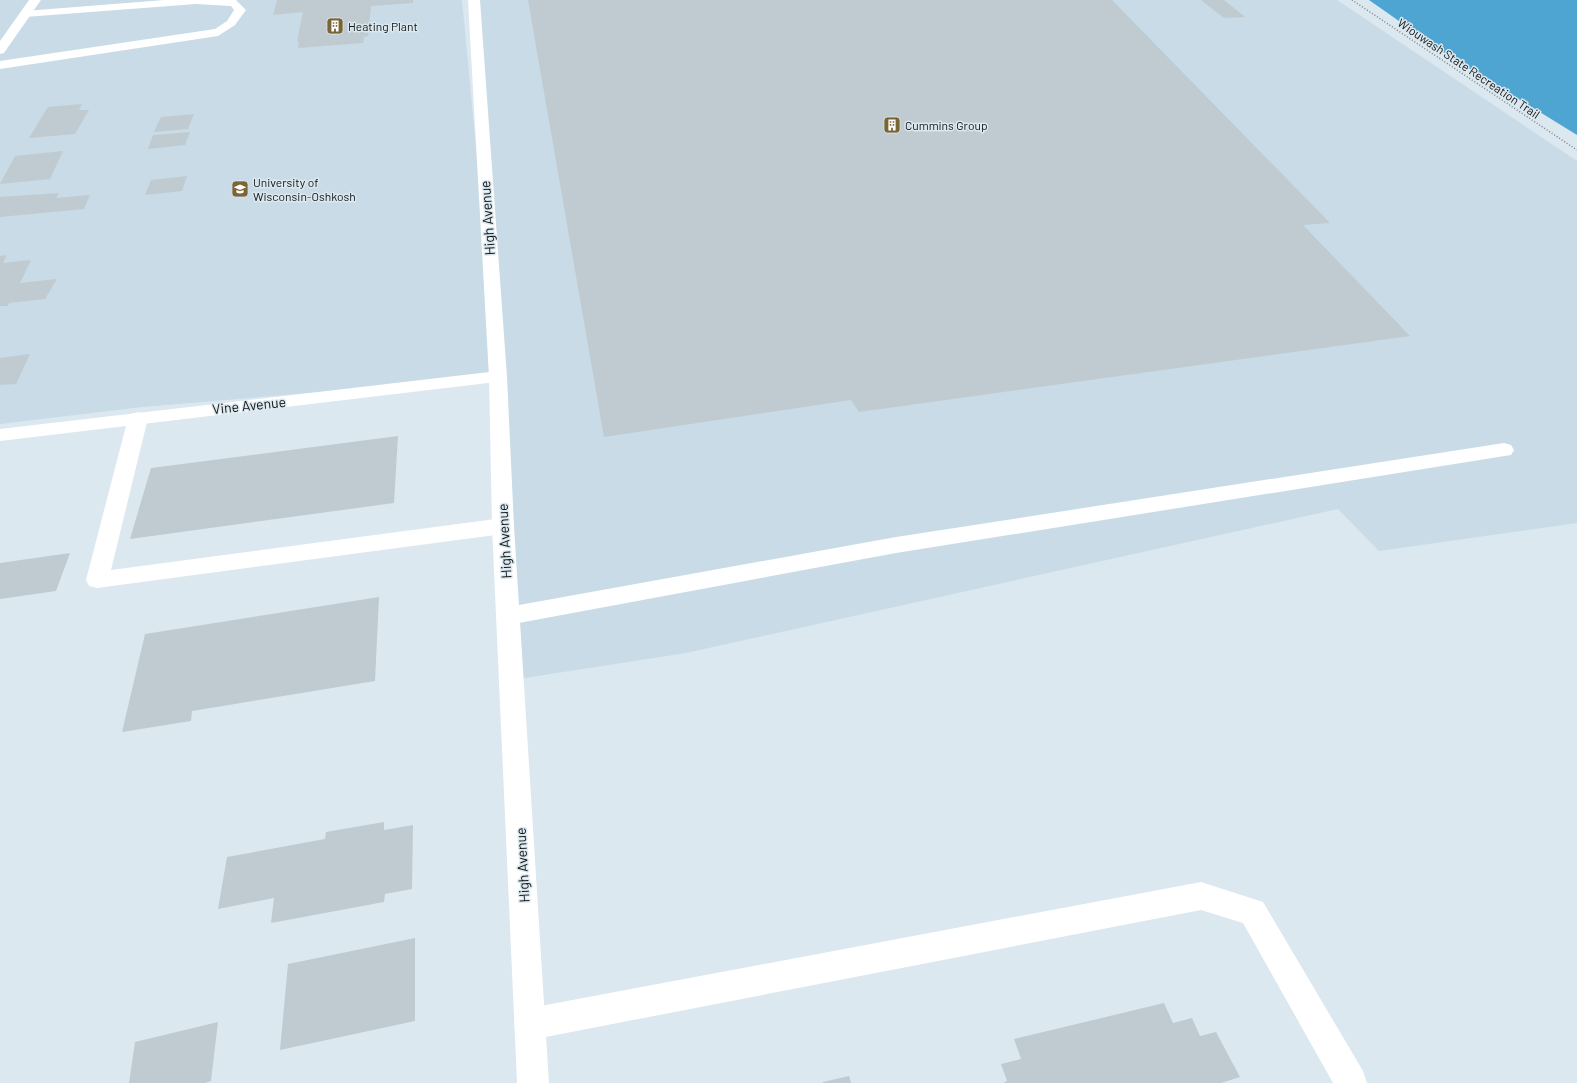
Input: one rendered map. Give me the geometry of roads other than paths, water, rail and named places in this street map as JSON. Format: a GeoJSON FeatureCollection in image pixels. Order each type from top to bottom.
{"type":"FeatureCollection","features":[{"type":"Feature","properties":{"kind":"main road"},"geometry":{"type":"LineString","coordinates":[[0,50],[35,0]]}},
{"type":"Feature","properties":{"kind":"main road","name":"High Avenue"},"geometry":{"type":"LineString","coordinates":[[474,0],[498,377],[508,616],[533,1083]]}},
{"type":"Feature","properties":{"kind":"main road"},"geometry":{"type":"LineString","coordinates":[[0,65],[218,32],[230,23],[240,10],[234,3],[196,1],[26,14]]}},
{"type":"Feature","properties":{"kind":"main road","name":"Vine Avenue"},"geometry":{"type":"LineString","coordinates":[[0,435],[498,377]]}},
{"type":"Feature","properties":{"kind":"main road"},"geometry":{"type":"LineString","coordinates":[[138,418],[97,580],[504,526]]}},
{"type":"Feature","properties":{"kind":"main road"},"geometry":{"type":"LineString","coordinates":[[508,616],[896,545],[1504,450]]}},
{"type":"Feature","properties":{"kind":"main road"},"geometry":{"type":"LineString","coordinates":[[530,1024],[1201,896],[1253,912],[1351,1083]]}},
{"type":"Feature","properties":{"kind":"water"},"geometry":{"type":"Polygon","coordinates":[[[1369,0],[1577,0],[1577,135],[1446,54],[1369,0]]]}},
{"type":"Feature","properties":{"kind":"place","name":"Heating Plant"},"geometry":{"type":"Point","coordinates":[335,26]}},
{"type":"Feature","properties":{"kind":"place","name":"Cummins Group"},"geometry":{"type":"Point","coordinates":[892,125]}},
{"type":"Feature","properties":{"kind":"place","name":"University of Wisconsin-Oshkosh"},"geometry":{"type":"Point","coordinates":[240,189]}}]}
